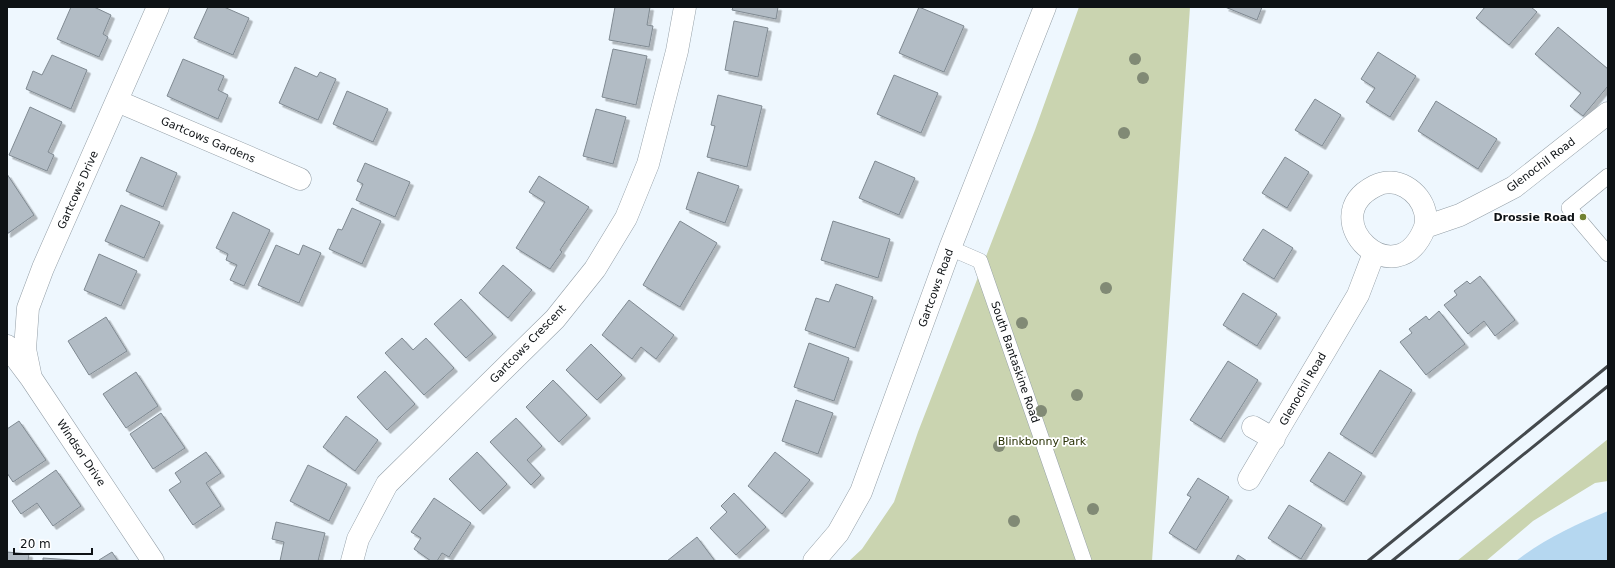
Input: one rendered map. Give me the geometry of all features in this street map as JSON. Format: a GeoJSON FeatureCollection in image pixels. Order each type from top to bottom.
{"type":"FeatureCollection","features":[{"type":"Feature","properties":{"kind":"street","name":"Gartcows Drive"},"geometry":{"type":"LineString","coordinates":[[31,378],[24,349],[28,308],[43,268],[158,7]]}},
{"type":"Feature","properties":{"kind":"street","name":"Gartcows Crescent"},"geometry":{"type":"LineString","coordinates":[[352,561],[358,539],[387,484],[555,319],[595,269],[626,218],[648,164],[677,52],[685,7]]}},
{"type":"Feature","properties":{"kind":"street","name":"Gartcows Road"},"geometry":{"type":"LineString","coordinates":[[814,561],[838,533],[861,492],[950,248],[1045,7]]}},
{"type":"Feature","properties":{"kind":"street","name":"Gartcows Gardens"},"geometry":{"type":"LineString","coordinates":[[117,100],[300,179]]}},
{"type":"Feature","properties":{"kind":"street","name":"Glenochil Road"},"geometry":{"type":"LineString","coordinates":[[1425,227],[1460,215],[1514,187],[1608,113]]}},
{"type":"Feature","properties":{"kind":"street"},"geometry":{"type":"LineString","coordinates":[[1390,182],[1402,185],[1413,191],[1421,201],[1426,213],[1425,227],[1421,239],[1412,248],[1401,254],[1388,256],[1374,253],[1364,246],[1356,236],[1353,223],[1354,211],[1358,199],[1367,190],[1378,184],[1390,182]]}},
{"type":"Feature","properties":{"kind":"street","name":"Glenochil Road"},"geometry":{"type":"LineString","coordinates":[[1249,480],[1358,295],[1374,253]]}},
{"type":"Feature","properties":{"kind":"street","name":"Windsor Drive"},"geometry":{"type":"LineString","coordinates":[[7,346],[31,378],[153,561]]}},
{"type":"Feature","properties":{"kind":"street","name":"Glenochil Road"},"geometry":{"type":"LineString","coordinates":[[1253,427],[1274,439]]}},
{"type":"Feature","properties":{"kind":"lane"},"geometry":{"type":"LineString","coordinates":[[1608,176],[1569,208],[1608,254]]}},
{"type":"Feature","properties":{"kind":"lane","name":"South Bantaskine Road"},"geometry":{"type":"LineString","coordinates":[[950,248],[980,261],[1084,561]]}},
{"type":"Feature","properties":{"kind":"green space","name":"Blinkbonny Park"},"geometry":{"type":"Polygon","coordinates":[[[1079,7],[1190,7],[1152,561],[849,561],[862,549],[894,502],[918,432],[1035,130],[1079,7]]]}},
{"type":"Feature","properties":{"kind":"green space"},"geometry":{"type":"Polygon","coordinates":[[[1608,439],[1608,481],[1595,483],[1533,521],[1486,561],[1457,561],[1608,439]]]}},
{"type":"Feature","properties":{"kind":"water"},"geometry":{"type":"Polygon","coordinates":[[[1608,511],[1608,561],[1516,561],[1560,533],[1608,511]]]}},
{"type":"Feature","properties":{"kind":"building"},"geometry":{"type":"Polygon","coordinates":[[[71,7],[94,7],[111,15],[103,34],[108,37],[99,57],[57,39],[71,7]]]}},
{"type":"Feature","properties":{"kind":"building"},"geometry":{"type":"Polygon","coordinates":[[[208,7],[224,7],[249,18],[233,55],[194,38],[208,7]]]}},
{"type":"Feature","properties":{"kind":"building"},"geometry":{"type":"Polygon","coordinates":[[[615,7],[650,7],[647,25],[653,26],[649,47],[609,40],[615,7]]]}},
{"type":"Feature","properties":{"kind":"building"},"geometry":{"type":"Polygon","coordinates":[[[733,7],[778,7],[776,19],[732,10],[733,7]]]}},
{"type":"Feature","properties":{"kind":"building"},"geometry":{"type":"Polygon","coordinates":[[[919,7],[964,26],[944,72],[899,53],[919,7]]]}},
{"type":"Feature","properties":{"kind":"building"},"geometry":{"type":"Polygon","coordinates":[[[1225,7],[1262,7],[1257,20],[1225,7]]]}},
{"type":"Feature","properties":{"kind":"building"},"geometry":{"type":"Polygon","coordinates":[[[1485,7],[1531,7],[1537,12],[1509,45],[1476,18],[1485,7]]]}},
{"type":"Feature","properties":{"kind":"building"},"geometry":{"type":"Polygon","coordinates":[[[734,21],[768,28],[758,77],[725,70],[734,21]]]}},
{"type":"Feature","properties":{"kind":"building"},"geometry":{"type":"Polygon","coordinates":[[[1558,27],[1608,69],[1608,86],[1583,116],[1570,106],[1581,93],[1535,54],[1558,27]]]}},
{"type":"Feature","properties":{"kind":"building"},"geometry":{"type":"Polygon","coordinates":[[[613,49],[647,56],[636,105],[602,97],[613,49]]]}},
{"type":"Feature","properties":{"kind":"building"},"geometry":{"type":"Polygon","coordinates":[[[1378,52],[1416,76],[1390,117],[1366,102],[1375,88],[1361,79],[1378,52]]]}},
{"type":"Feature","properties":{"kind":"building"},"geometry":{"type":"Polygon","coordinates":[[[52,55],[87,70],[71,109],[26,89],[33,71],[42,75],[52,55]]]}},
{"type":"Feature","properties":{"kind":"building"},"geometry":{"type":"Polygon","coordinates":[[[183,59],[224,76],[218,90],[228,95],[218,119],[167,96],[183,59]]]}},
{"type":"Feature","properties":{"kind":"building"},"geometry":{"type":"Polygon","coordinates":[[[295,67],[317,77],[320,72],[336,79],[318,120],[279,103],[295,67]]]}},
{"type":"Feature","properties":{"kind":"building"},"geometry":{"type":"Polygon","coordinates":[[[894,75],[938,93],[921,133],[877,114],[894,75]]]}},
{"type":"Feature","properties":{"kind":"building"},"geometry":{"type":"Polygon","coordinates":[[[347,91],[388,109],[373,142],[333,124],[347,91]]]}},
{"type":"Feature","properties":{"kind":"building"},"geometry":{"type":"Polygon","coordinates":[[[718,95],[762,106],[747,167],[707,157],[715,126],[711,125],[718,95]]]}},
{"type":"Feature","properties":{"kind":"building"},"geometry":{"type":"Polygon","coordinates":[[[1315,99],[1341,115],[1322,146],[1295,130],[1315,99]]]}},
{"type":"Feature","properties":{"kind":"building"},"geometry":{"type":"Polygon","coordinates":[[[1436,101],[1497,139],[1478,169],[1418,131],[1436,101]]]}},
{"type":"Feature","properties":{"kind":"building"},"geometry":{"type":"Polygon","coordinates":[[[30,107],[62,122],[48,152],[54,155],[47,171],[9,155],[30,107]]]}},
{"type":"Feature","properties":{"kind":"building"},"geometry":{"type":"Polygon","coordinates":[[[596,109],[626,117],[613,164],[583,156],[596,109]]]}},
{"type":"Feature","properties":{"kind":"building"},"geometry":{"type":"Polygon","coordinates":[[[141,157],[177,173],[163,207],[126,191],[141,157]]]}},
{"type":"Feature","properties":{"kind":"building"},"geometry":{"type":"Polygon","coordinates":[[[1285,157],[1309,172],[1287,208],[1262,193],[1285,157]]]}},
{"type":"Feature","properties":{"kind":"building"},"geometry":{"type":"Polygon","coordinates":[[[875,161],[915,178],[899,215],[859,198],[875,161]]]}},
{"type":"Feature","properties":{"kind":"building"},"geometry":{"type":"Polygon","coordinates":[[[365,163],[410,182],[395,217],[356,200],[363,184],[357,181],[365,163]]]}},
{"type":"Feature","properties":{"kind":"building"},"geometry":{"type":"Polygon","coordinates":[[[698,172],[739,186],[725,223],[686,209],[698,172]]]}},
{"type":"Feature","properties":{"kind":"building"},"geometry":{"type":"Polygon","coordinates":[[[7,174],[34,215],[7,234],[7,174]]]}},
{"type":"Feature","properties":{"kind":"building"},"geometry":{"type":"Polygon","coordinates":[[[539,176],[589,207],[560,250],[562,252],[550,269],[516,248],[545,202],[529,192],[539,176]]]}},
{"type":"Feature","properties":{"kind":"building"},"geometry":{"type":"Polygon","coordinates":[[[121,205],[160,222],[144,258],[105,241],[121,205]]]}},
{"type":"Feature","properties":{"kind":"building"},"geometry":{"type":"Polygon","coordinates":[[[352,208],[381,221],[362,264],[329,249],[338,229],[342,230],[352,208]]]}},
{"type":"Feature","properties":{"kind":"building"},"geometry":{"type":"Polygon","coordinates":[[[233,212],[270,230],[244,286],[230,280],[237,265],[226,260],[228,254],[216,248],[233,212]]]}},
{"type":"Feature","properties":{"kind":"building"},"geometry":{"type":"Polygon","coordinates":[[[680,221],[717,243],[680,307],[643,285],[680,221]]]}},
{"type":"Feature","properties":{"kind":"building"},"geometry":{"type":"Polygon","coordinates":[[[833,221],[890,239],[878,278],[821,260],[833,221]]]}},
{"type":"Feature","properties":{"kind":"building"},"geometry":{"type":"Polygon","coordinates":[[[1263,229],[1293,248],[1274,279],[1243,260],[1263,229]]]}},
{"type":"Feature","properties":{"kind":"building"},"geometry":{"type":"Polygon","coordinates":[[[276,245],[299,255],[303,245],[321,253],[299,303],[258,285],[276,245]]]}},
{"type":"Feature","properties":{"kind":"building"},"geometry":{"type":"Polygon","coordinates":[[[99,254],[137,271],[121,306],[84,290],[99,254]]]}},
{"type":"Feature","properties":{"kind":"building"},"geometry":{"type":"Polygon","coordinates":[[[503,265],[532,290],[508,318],[479,293],[503,265]]]}},
{"type":"Feature","properties":{"kind":"building"},"geometry":{"type":"Polygon","coordinates":[[[1480,276],[1515,320],[1495,336],[1484,321],[1468,334],[1444,305],[1457,295],[1454,291],[1467,281],[1470,284],[1480,276]]]}},
{"type":"Feature","properties":{"kind":"building"},"geometry":{"type":"Polygon","coordinates":[[[836,284],[873,297],[855,348],[805,330],[816,298],[829,302],[836,284]]]}},
{"type":"Feature","properties":{"kind":"building"},"geometry":{"type":"Polygon","coordinates":[[[1243,293],[1277,314],[1257,346],[1223,325],[1243,293]]]}},
{"type":"Feature","properties":{"kind":"building"},"geometry":{"type":"Polygon","coordinates":[[[461,299],[493,334],[466,358],[434,324],[461,299]]]}},
{"type":"Feature","properties":{"kind":"building"},"geometry":{"type":"Polygon","coordinates":[[[629,300],[674,335],[656,359],[641,347],[632,359],[602,335],[629,300]]]}},
{"type":"Feature","properties":{"kind":"building"},"geometry":{"type":"Polygon","coordinates":[[[1439,311],[1465,344],[1426,375],[1400,342],[1412,333],[1409,329],[1426,316],[1429,320],[1439,311]]]}},
{"type":"Feature","properties":{"kind":"building"},"geometry":{"type":"Polygon","coordinates":[[[106,317],[127,351],[89,375],[68,341],[106,317]]]}},
{"type":"Feature","properties":{"kind":"building"},"geometry":{"type":"Polygon","coordinates":[[[402,338],[413,350],[426,338],[454,368],[424,395],[385,353],[402,338]]]}},
{"type":"Feature","properties":{"kind":"building"},"geometry":{"type":"Polygon","coordinates":[[[809,343],[849,358],[834,401],[794,387],[809,343]]]}},
{"type":"Feature","properties":{"kind":"building"},"geometry":{"type":"Polygon","coordinates":[[[591,344],[622,375],[597,400],[566,370],[591,344]]]}},
{"type":"Feature","properties":{"kind":"building"},"geometry":{"type":"Polygon","coordinates":[[[1228,361],[1258,380],[1221,439],[1190,420],[1228,361]]]}},
{"type":"Feature","properties":{"kind":"building"},"geometry":{"type":"Polygon","coordinates":[[[1380,370],[1412,390],[1372,454],[1340,434],[1380,370]]]}},
{"type":"Feature","properties":{"kind":"building"},"geometry":{"type":"Polygon","coordinates":[[[385,371],[415,404],[387,430],[357,397],[385,371]]]}},
{"type":"Feature","properties":{"kind":"building"},"geometry":{"type":"Polygon","coordinates":[[[136,372],[158,406],[126,428],[103,394],[136,372]]]}},
{"type":"Feature","properties":{"kind":"building"},"geometry":{"type":"Polygon","coordinates":[[[553,380],[587,415],[559,442],[526,407],[553,380]]]}},
{"type":"Feature","properties":{"kind":"building"},"geometry":{"type":"Polygon","coordinates":[[[796,400],[833,413],[818,454],[782,441],[796,400]]]}},
{"type":"Feature","properties":{"kind":"building"},"geometry":{"type":"Polygon","coordinates":[[[161,413],[185,448],[153,469],[130,434],[161,413]]]}},
{"type":"Feature","properties":{"kind":"building"},"geometry":{"type":"Polygon","coordinates":[[[346,416],[378,440],[355,471],[323,447],[346,416]]]}},
{"type":"Feature","properties":{"kind":"building"},"geometry":{"type":"Polygon","coordinates":[[[516,418],[542,446],[527,460],[541,475],[531,485],[490,442],[516,418]]]}},
{"type":"Feature","properties":{"kind":"building"},"geometry":{"type":"Polygon","coordinates":[[[19,421],[46,460],[13,482],[7,473],[7,429],[19,421]]]}},
{"type":"Feature","properties":{"kind":"building"},"geometry":{"type":"Polygon","coordinates":[[[206,452],[221,473],[206,483],[221,506],[193,525],[169,490],[181,482],[175,473],[206,452]]]}},
{"type":"Feature","properties":{"kind":"building"},"geometry":{"type":"Polygon","coordinates":[[[477,452],[507,484],[480,511],[449,479],[477,452]]]}},
{"type":"Feature","properties":{"kind":"building"},"geometry":{"type":"Polygon","coordinates":[[[775,452],[810,480],[782,514],[748,486],[775,452]]]}},
{"type":"Feature","properties":{"kind":"building"},"geometry":{"type":"Polygon","coordinates":[[[1329,452],[1362,473],[1344,502],[1310,481],[1329,452]]]}},
{"type":"Feature","properties":{"kind":"building"},"geometry":{"type":"Polygon","coordinates":[[[308,465],[347,484],[329,521],[290,501],[308,465]]]}},
{"type":"Feature","properties":{"kind":"building"},"geometry":{"type":"Polygon","coordinates":[[[56,470],[81,506],[53,526],[37,503],[21,514],[12,501],[56,470]]]}},
{"type":"Feature","properties":{"kind":"building"},"geometry":{"type":"Polygon","coordinates":[[[1198,478],[1229,497],[1196,550],[1169,533],[1191,497],[1187,495],[1198,478]]]}},
{"type":"Feature","properties":{"kind":"building"},"geometry":{"type":"Polygon","coordinates":[[[734,493],[766,527],[736,555],[710,528],[727,512],[721,506],[734,493]]]}},
{"type":"Feature","properties":{"kind":"building"},"geometry":{"type":"Polygon","coordinates":[[[434,498],[471,523],[449,557],[442,553],[437,561],[431,561],[414,549],[421,538],[411,532],[434,498]]]}},
{"type":"Feature","properties":{"kind":"building"},"geometry":{"type":"Polygon","coordinates":[[[1289,505],[1322,525],[1301,559],[1268,538],[1289,505]]]}},
{"type":"Feature","properties":{"kind":"building"},"geometry":{"type":"Polygon","coordinates":[[[276,522],[325,533],[318,561],[280,561],[284,542],[272,539],[276,522]]]}},
{"type":"Feature","properties":{"kind":"building"},"geometry":{"type":"Polygon","coordinates":[[[697,537],[715,561],[667,561],[697,537]]]}},
{"type":"Feature","properties":{"kind":"building"},"geometry":{"type":"Polygon","coordinates":[[[7,552],[29,554],[28,561],[7,561],[7,552]]]}},
{"type":"Feature","properties":{"kind":"building"},"geometry":{"type":"Polygon","coordinates":[[[112,552],[118,561],[99,561],[99,560],[112,552]]]}},
{"type":"Feature","properties":{"kind":"building"},"geometry":{"type":"Polygon","coordinates":[[[1238,555],[1247,561],[1235,561],[1238,555]]]}},
{"type":"Feature","properties":{"kind":"building"},"geometry":{"type":"Polygon","coordinates":[[[43,558],[88,561],[43,561],[43,558]]]}},
{"type":"Feature","properties":{"kind":"railway"},"geometry":{"type":"LineString","coordinates":[[1368,561],[1608,366]]}},
{"type":"Feature","properties":{"kind":"railway"},"geometry":{"type":"LineString","coordinates":[[1392,561],[1608,386]]}},
{"type":"Feature","properties":{"kind":"place","name":"Drossie Road"},"geometry":{"type":"Point","coordinates":[1583,217]}}]}
